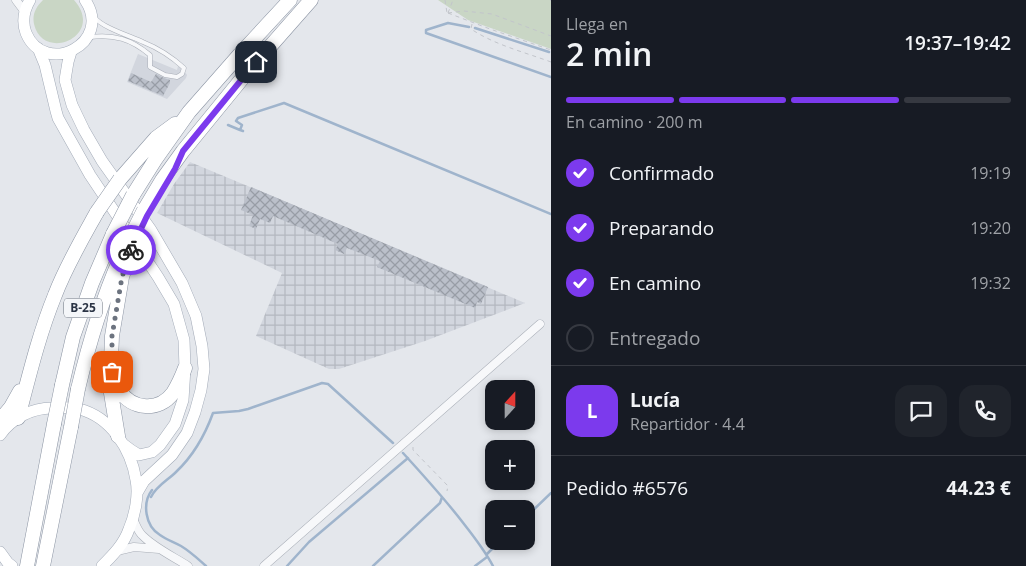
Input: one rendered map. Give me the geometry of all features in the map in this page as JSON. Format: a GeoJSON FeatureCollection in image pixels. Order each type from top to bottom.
{"type":"FeatureCollection","features":[{"type":"Feature","properties":{"kind":"highway","name":"B-25"},"geometry":{"type":"LineString","coordinates":[[28,560],[73,337],[92,283],[113,234],[132,195],[189,112],[290,0]]}},
{"type":"Feature","properties":{"kind":"highway","name":"B-25"},"geometry":{"type":"LineString","coordinates":[[44,561],[85,359],[97,316],[111,280],[162,180],[183,151],[245,75],[311,0]]}},
{"type":"Feature","properties":{"kind":"highway"},"geometry":{"type":"LineString","coordinates":[[18,418],[43,325],[70,261],[98,212],[120,179],[156,138],[189,112]]}},
{"type":"Feature","properties":{"kind":"highway"},"geometry":{"type":"LineString","coordinates":[[121,440],[110,387],[112,336],[129,247]]}},
{"type":"Feature","properties":{"kind":"highway"},"geometry":{"type":"LineString","coordinates":[[112,372],[126,398],[140,405],[154,406],[173,393],[185,368]]}},
{"type":"Feature","properties":{"kind":"highway"},"geometry":{"type":"LineString","coordinates":[[0,420],[11,407],[30,375]]}},
{"type":"Feature","properties":{"kind":"main road"},"geometry":{"type":"LineString","coordinates":[[0,436],[18,418],[31,411],[43,408],[79,409],[97,417],[109,426],[131,450],[139,455],[152,452],[160,445],[175,424],[183,400],[184,340],[174,304],[90,174],[58,118],[45,65],[38,48],[26,32],[25,12],[30,0]]}},
{"type":"Feature","properties":{"kind":"main road"},"geometry":{"type":"LineString","coordinates":[[38,48],[56,54],[71,52],[80,46],[87,37],[91,27],[92,14],[86,0]]}},
{"type":"Feature","properties":{"kind":"main road"},"geometry":{"type":"LineString","coordinates":[[71,52],[65,80],[72,105],[102,161],[151,230],[182,283],[196,316],[202,346],[204,369],[201,390],[187,433],[172,455],[144,481],[137,493]]}},
{"type":"Feature","properties":{"kind":"main road"},"geometry":{"type":"LineString","coordinates":[[102,566],[117,550],[126,536],[133,519],[137,493],[136,479],[128,454],[121,440]]}},
{"type":"Feature","properties":{"kind":"main road"},"geometry":{"type":"LineString","coordinates":[[0,552],[12,566]]}},
{"type":"Feature","properties":{"kind":"street"},"geometry":{"type":"LineString","coordinates":[[16,0],[25,12]]}},
{"type":"Feature","properties":{"kind":"street"},"geometry":{"type":"LineString","coordinates":[[264,566],[540,324]]}},
{"type":"Feature","properties":{"kind":"street"},"geometry":{"type":"LineString","coordinates":[[133,519],[137,529],[143,536],[159,549],[188,566]]}},
{"type":"Feature","properties":{"kind":"street"},"geometry":{"type":"LineString","coordinates":[[117,550],[134,547],[159,549]]}},
{"type":"Feature","properties":{"kind":"lane"},"geometry":{"type":"LineString","coordinates":[[87,37],[110,36],[133,43],[150,55],[150,68],[177,78],[182,74],[184,68],[171,57],[145,42],[97,21],[92,14]]}},
{"type":"Feature","properties":{"kind":"path"},"geometry":{"type":"LineString","coordinates":[[445,0],[448,13]]}},
{"type":"Feature","properties":{"kind":"path"},"geometry":{"type":"LineString","coordinates":[[448,13],[453,0]]}},
{"type":"Feature","properties":{"kind":"path"},"geometry":{"type":"LineString","coordinates":[[448,13],[551,50],[549,53]]}},
{"type":"Feature","properties":{"kind":"path"},"geometry":{"type":"LineString","coordinates":[[448,13],[492,14],[551,36]]}},
{"type":"Feature","properties":{"kind":"path"},"geometry":{"type":"LineString","coordinates":[[472,23],[472,29],[482,36],[551,62]]}},
{"type":"Feature","properties":{"kind":"path"},"geometry":{"type":"LineString","coordinates":[[414,434],[413,450],[448,486],[448,491]]}},
{"type":"Feature","properties":{"kind":"shaded area"},"geometry":{"type":"Polygon","coordinates":[[[138,54],[177,70],[178,66],[187,75],[186,78],[167,99],[127,82],[138,54]]]}},
{"type":"Feature","properties":{"kind":"shaded area"},"geometry":{"type":"Polygon","coordinates":[[[190,162],[525,303],[425,341],[339,369],[329,369],[256,336],[282,273],[157,213],[190,162]]]}},
{"type":"Feature","properties":{"kind":"green space"},"geometry":{"type":"Polygon","coordinates":[[[43,0],[74,0],[82,13],[83,24],[78,34],[69,40],[59,43],[49,42],[40,36],[34,24],[34,14],[43,0]]]}},
{"type":"Feature","properties":{"kind":"green space"},"geometry":{"type":"Polygon","coordinates":[[[438,0],[551,0],[551,49],[468,20],[438,0]]]}},
{"type":"Feature","properties":{"kind":"building"},"geometry":{"type":"Polygon","coordinates":[[[131,73],[151,82],[156,74],[170,80],[170,83],[163,96],[128,81],[131,73]]]}},
{"type":"Feature","properties":{"kind":"building"},"geometry":{"type":"Polygon","coordinates":[[[251,187],[488,287],[481,304],[477,302],[475,308],[377,267],[380,261],[347,248],[344,254],[335,250],[338,244],[273,216],[270,223],[260,219],[256,229],[249,226],[253,215],[241,210],[251,187]]]}},
{"type":"Feature","properties":{"kind":"waterway"},"geometry":{"type":"LineString","coordinates":[[469,27],[448,23],[426,30],[426,33],[551,77]]}},
{"type":"Feature","properties":{"kind":"waterway"},"geometry":{"type":"LineString","coordinates":[[475,28],[549,52]]}},
{"type":"Feature","properties":{"kind":"waterway"},"geometry":{"type":"LineString","coordinates":[[243,131],[240,130],[242,125],[236,121],[238,118],[284,103],[551,214]]}},
{"type":"Feature","properties":{"kind":"waterway"},"geometry":{"type":"LineString","coordinates":[[228,125],[240,130]]}},
{"type":"Feature","properties":{"kind":"waterway"},"geometry":{"type":"LineString","coordinates":[[151,497],[162,483],[176,472],[193,452],[213,413],[248,409],[322,383],[328,384],[393,443]]}},
{"type":"Feature","properties":{"kind":"waterway"},"geometry":{"type":"LineString","coordinates":[[403,453],[457,515],[493,566]]}},
{"type":"Feature","properties":{"kind":"waterway"},"geometry":{"type":"LineString","coordinates":[[287,566],[309,542],[408,458]]}},
{"type":"Feature","properties":{"kind":"waterway"},"geometry":{"type":"LineString","coordinates":[[152,490],[146,508],[151,526],[160,535],[185,548],[206,566]]}},
{"type":"Feature","properties":{"kind":"waterway"},"geometry":{"type":"LineString","coordinates":[[535,508],[551,493]]}},
{"type":"Feature","properties":{"kind":"waterway"},"geometry":{"type":"LineString","coordinates":[[373,566],[440,503],[442,497]]}},
{"type":"Feature","properties":{"kind":"waterway"},"geometry":{"type":"LineString","coordinates":[[475,566],[487,557],[491,550]]}},
{"type":"Feature","properties":{"kind":"way so far"},"geometry":{"type":"LineString","coordinates":[[112,372],[112,336],[122,277],[131,250]]}},
{"type":"Feature","properties":{"kind":"route"},"geometry":{"type":"LineString","coordinates":[[131,250],[147,216],[175,169],[183,151],[256,62]]}}]}
